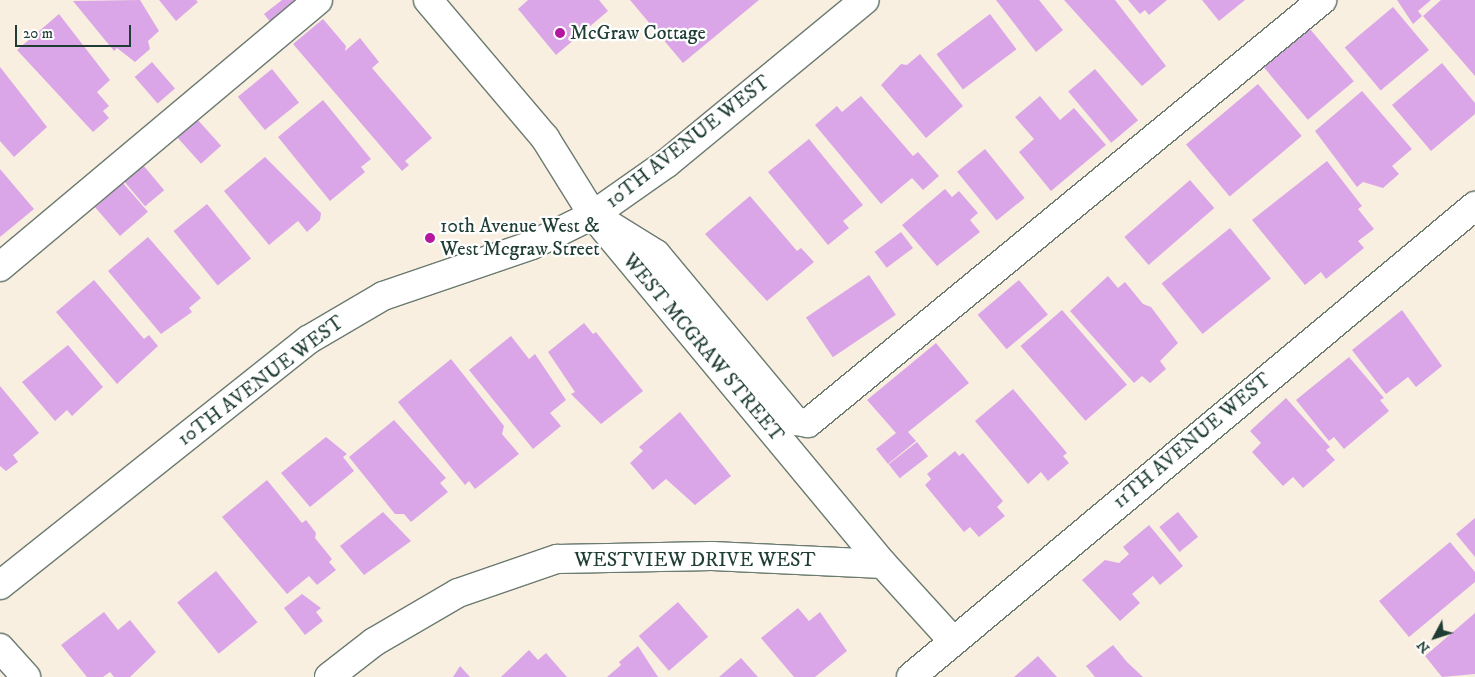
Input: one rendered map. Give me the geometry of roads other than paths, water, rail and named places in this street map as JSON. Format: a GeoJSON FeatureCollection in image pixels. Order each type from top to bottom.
{"type":"FeatureCollection","features":[{"type":"Feature","properties":{"kind":"street"},"geometry":{"type":"LineString","coordinates":[[0,267],[318,0]]}},
{"type":"Feature","properties":{"kind":"street","name":"WEST MCGRAW STREET"},"geometry":{"type":"LineString","coordinates":[[428,0],[544,138],[593,215],[883,564],[953,641]]}},
{"type":"Feature","properties":{"kind":"street","name":"10TH AVENUE WEST"},"geometry":{"type":"LineString","coordinates":[[0,585],[308,340],[345,316],[383,296],[532,245],[593,215],[667,163],[865,0]]}},
{"type":"Feature","properties":{"kind":"street"},"geometry":{"type":"LineString","coordinates":[[593,215],[656,254],[795,421],[808,423],[819,417],[1322,0]]}},
{"type":"Feature","properties":{"kind":"street","name":"11TH AVENUE WEST"},"geometry":{"type":"LineString","coordinates":[[911,677],[1475,206]]}},
{"type":"Feature","properties":{"kind":"street","name":"WESTVIEW DRIVE WEST"},"geometry":{"type":"LineString","coordinates":[[329,677],[374,642],[458,593],[557,559],[712,556],[883,564]]}},
{"type":"Feature","properties":{"kind":"street"},"geometry":{"type":"LineString","coordinates":[[0,648],[26,677]]}},
{"type":"Feature","properties":{"kind":"place","name":"McGraw Cottage"},"geometry":{"type":"Point","coordinates":[560,33]}},
{"type":"Feature","properties":{"kind":"place","name":"10th Avenue West & West Mcgraw Street"},"geometry":{"type":"Point","coordinates":[430,238]}}]}
